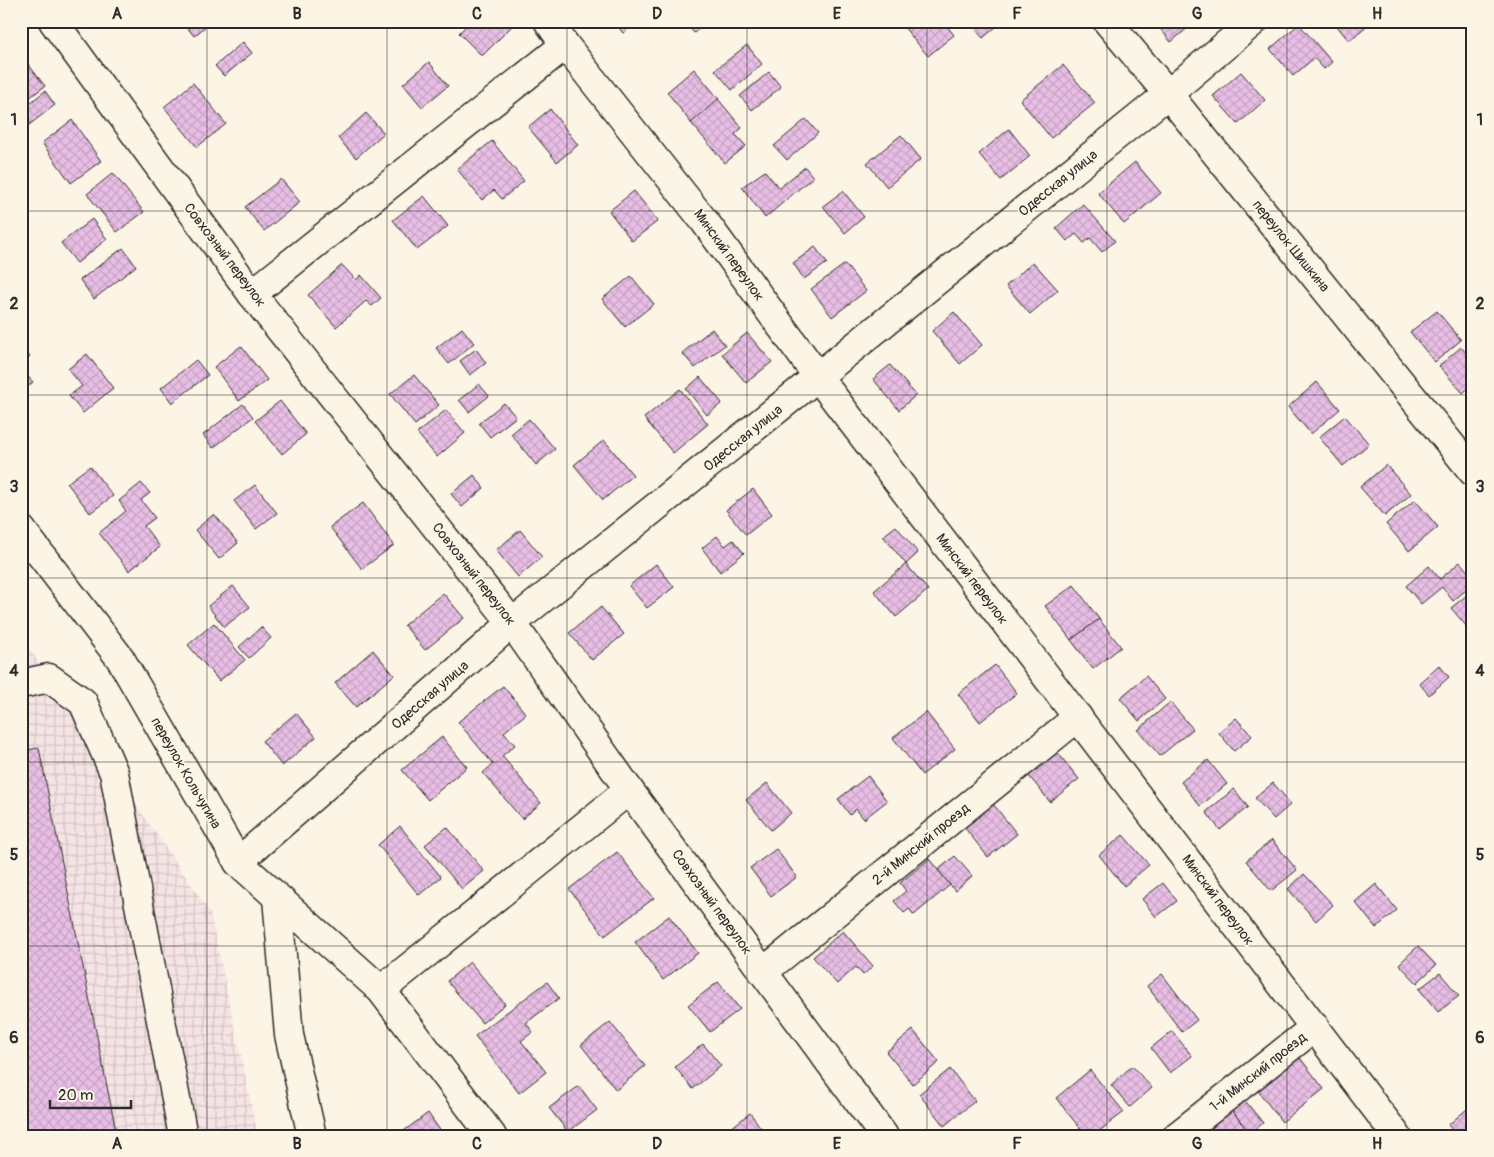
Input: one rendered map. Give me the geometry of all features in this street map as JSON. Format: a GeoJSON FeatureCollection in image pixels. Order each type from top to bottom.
{"type":"FeatureCollection","features":[{"type":"Feature","properties":{"kind":"street","name":"Совхозный переулок"},"geometry":{"type":"LineString","coordinates":[[53,21],[252,294],[512,623],[629,790],[884,1136]]}},
{"type":"Feature","properties":{"kind":"street","name":"Минский переулок"},"geometry":{"type":"LineString","coordinates":[[548,21],[705,222],[818,377],[1397,1136]]}},
{"type":"Feature","properties":{"kind":"street","name":"переулок Шишкина"},"geometry":{"type":"LineString","coordinates":[[1107,21],[1473,472]]}},
{"type":"Feature","properties":{"kind":"street","name":"Одесская улица"},"geometry":{"type":"LineString","coordinates":[[238,862],[512,623],[1168,94],[1254,21]]}},
{"type":"Feature","properties":{"kind":"street"},"geometry":{"type":"LineString","coordinates":[[252,294],[565,45]]}},
{"type":"Feature","properties":{"kind":"street","name":"переулок Кольчугина"},"geometry":{"type":"LineString","coordinates":[[21,529],[120,658],[238,862],[381,990],[492,1136]]}},
{"type":"Feature","properties":{"kind":"street"},"geometry":{"type":"LineString","coordinates":[[21,684],[49,678],[83,702],[114,773],[183,1136]]}},
{"type":"Feature","properties":{"kind":"street","name":"2-й Минский проезд"},"geometry":{"type":"LineString","coordinates":[[763,972],[1078,717]]}},
{"type":"Feature","properties":{"kind":"street"},"geometry":{"type":"LineString","coordinates":[[381,990],[629,790]]}},
{"type":"Feature","properties":{"kind":"street"},"geometry":{"type":"LineString","coordinates":[[277,898],[289,1035],[312,1136]]}},
{"type":"Feature","properties":{"kind":"street","name":"1-й Минский проезд"},"geometry":{"type":"LineString","coordinates":[[1177,1136],[1315,1027]]}},
{"type":"Feature","properties":{"kind":"shaded area"},"geometry":{"type":"Polygon","coordinates":[[[21,637],[210,912],[258,1136],[21,1136],[21,637]]]}},
{"type":"Feature","properties":{"kind":"building"},"geometry":{"type":"Polygon","coordinates":[[[182,21],[212,21],[194,36],[182,21]]]}},
{"type":"Feature","properties":{"kind":"building"},"geometry":{"type":"Polygon","coordinates":[[[471,21],[512,21],[514,24],[482,56],[459,33],[471,21]]]}},
{"type":"Feature","properties":{"kind":"building"},"geometry":{"type":"Polygon","coordinates":[[[614,21],[637,21],[623,33],[614,21]]]}},
{"type":"Feature","properties":{"kind":"building"},"geometry":{"type":"Polygon","coordinates":[[[684,21],[708,21],[694,33],[684,21]]]}},
{"type":"Feature","properties":{"kind":"building"},"geometry":{"type":"Polygon","coordinates":[[[909,21],[943,21],[954,35],[928,56],[903,26],[909,21]]]}},
{"type":"Feature","properties":{"kind":"building"},"geometry":{"type":"Polygon","coordinates":[[[968,21],[1003,21],[983,38],[968,21]]]}},
{"type":"Feature","properties":{"kind":"building"},"geometry":{"type":"Polygon","coordinates":[[[1154,21],[1196,21],[1171,42],[1154,21]]]}},
{"type":"Feature","properties":{"kind":"building"},"geometry":{"type":"Polygon","coordinates":[[[1333,21],[1371,21],[1371,22],[1349,41],[1333,21]]]}},
{"type":"Feature","properties":{"kind":"building"},"geometry":{"type":"Polygon","coordinates":[[[1299,24],[1332,62],[1324,69],[1314,58],[1293,76],[1270,49],[1299,24]]]}},
{"type":"Feature","properties":{"kind":"building"},"geometry":{"type":"Polygon","coordinates":[[[243,42],[252,53],[224,76],[215,66],[243,42]]]}},
{"type":"Feature","properties":{"kind":"building"},"geometry":{"type":"Polygon","coordinates":[[[747,45],[762,64],[732,90],[715,70],[747,45]]]}},
{"type":"Feature","properties":{"kind":"building"},"geometry":{"type":"Polygon","coordinates":[[[21,55],[45,86],[21,104],[21,55]]]}},
{"type":"Feature","properties":{"kind":"building"},"geometry":{"type":"Polygon","coordinates":[[[429,62],[448,86],[422,107],[403,84],[429,62]]]}},
{"type":"Feature","properties":{"kind":"building"},"geometry":{"type":"Polygon","coordinates":[[[1063,65],[1095,103],[1051,138],[1020,100],[1063,65]]]}},
{"type":"Feature","properties":{"kind":"building"},"geometry":{"type":"Polygon","coordinates":[[[694,69],[719,99],[691,123],[667,92],[694,69]]]}},
{"type":"Feature","properties":{"kind":"building"},"geometry":{"type":"Polygon","coordinates":[[[769,72],[781,87],[752,110],[740,96],[769,72]]]}},
{"type":"Feature","properties":{"kind":"building"},"geometry":{"type":"Polygon","coordinates":[[[1241,72],[1265,100],[1238,124],[1213,96],[1241,72]]]}},
{"type":"Feature","properties":{"kind":"building"},"geometry":{"type":"Polygon","coordinates":[[[193,83],[226,124],[197,147],[164,107],[193,83]]]}},
{"type":"Feature","properties":{"kind":"building"},"geometry":{"type":"Polygon","coordinates":[[[45,91],[55,105],[29,125],[21,115],[21,110],[45,91]]]}},
{"type":"Feature","properties":{"kind":"building"},"geometry":{"type":"Polygon","coordinates":[[[718,99],[742,128],[735,134],[746,146],[725,163],[691,123],[718,99]]]}},
{"type":"Feature","properties":{"kind":"building"},"geometry":{"type":"Polygon","coordinates":[[[550,109],[578,145],[557,162],[528,127],[550,109]]]}},
{"type":"Feature","properties":{"kind":"building"},"geometry":{"type":"Polygon","coordinates":[[[366,113],[384,133],[356,158],[338,138],[366,113]]]}},
{"type":"Feature","properties":{"kind":"building"},"geometry":{"type":"Polygon","coordinates":[[[806,119],[818,133],[787,160],[774,146],[806,119]]]}},
{"type":"Feature","properties":{"kind":"building"},"geometry":{"type":"Polygon","coordinates":[[[72,120],[101,161],[71,183],[42,143],[72,120]]]}},
{"type":"Feature","properties":{"kind":"building"},"geometry":{"type":"Polygon","coordinates":[[[1009,129],[1030,156],[1001,180],[979,154],[1009,129]]]}},
{"type":"Feature","properties":{"kind":"building"},"geometry":{"type":"Polygon","coordinates":[[[901,135],[921,159],[887,187],[867,163],[901,135]]]}},
{"type":"Feature","properties":{"kind":"building"},"geometry":{"type":"Polygon","coordinates":[[[492,141],[524,181],[502,199],[494,190],[482,200],[457,169],[492,141]]]}},
{"type":"Feature","properties":{"kind":"building"},"geometry":{"type":"Polygon","coordinates":[[[1135,162],[1161,193],[1124,224],[1098,193],[1135,162]]]}},
{"type":"Feature","properties":{"kind":"building"},"geometry":{"type":"Polygon","coordinates":[[[805,167],[813,177],[765,218],[742,187],[765,171],[779,188],[805,167]]]}},
{"type":"Feature","properties":{"kind":"building"},"geometry":{"type":"Polygon","coordinates":[[[113,173],[144,212],[117,232],[87,194],[113,173]]]}},
{"type":"Feature","properties":{"kind":"building"},"geometry":{"type":"Polygon","coordinates":[[[281,179],[300,202],[264,231],[245,207],[281,179]]]}},
{"type":"Feature","properties":{"kind":"building"},"geometry":{"type":"Polygon","coordinates":[[[634,191],[658,221],[632,241],[609,211],[634,191]]]}},
{"type":"Feature","properties":{"kind":"building"},"geometry":{"type":"Polygon","coordinates":[[[843,191],[864,217],[845,233],[823,206],[843,191]]]}},
{"type":"Feature","properties":{"kind":"building"},"geometry":{"type":"Polygon","coordinates":[[[424,196],[448,226],[417,250],[393,220],[424,196]]]}},
{"type":"Feature","properties":{"kind":"building"},"geometry":{"type":"Polygon","coordinates":[[[1083,204],[1115,241],[1102,252],[1090,238],[1084,243],[1076,234],[1067,241],[1056,228],[1083,204]]]}},
{"type":"Feature","properties":{"kind":"building"},"geometry":{"type":"Polygon","coordinates":[[[92,219],[107,239],[77,263],[61,243],[92,219]]]}},
{"type":"Feature","properties":{"kind":"building"},"geometry":{"type":"Polygon","coordinates":[[[815,247],[827,263],[804,279],[793,263],[815,247]]]}},
{"type":"Feature","properties":{"kind":"building"},"geometry":{"type":"Polygon","coordinates":[[[123,248],[136,266],[94,299],[80,280],[123,248]]]}},
{"type":"Feature","properties":{"kind":"building"},"geometry":{"type":"Polygon","coordinates":[[[1033,262],[1058,290],[1030,314],[1006,286],[1033,262]]]}},
{"type":"Feature","properties":{"kind":"building"},"geometry":{"type":"Polygon","coordinates":[[[845,264],[866,291],[832,317],[811,289],[845,264]]]}},
{"type":"Feature","properties":{"kind":"building"},"geometry":{"type":"Polygon","coordinates":[[[342,265],[356,280],[361,275],[381,298],[372,306],[366,301],[336,327],[308,295],[342,265]]]}},
{"type":"Feature","properties":{"kind":"building"},"geometry":{"type":"Polygon","coordinates":[[[631,276],[654,304],[625,327],[602,299],[631,276]]]}},
{"type":"Feature","properties":{"kind":"building"},"geometry":{"type":"Polygon","coordinates":[[[1437,311],[1461,340],[1435,362],[1410,332],[1437,311]]]}},
{"type":"Feature","properties":{"kind":"building"},"geometry":{"type":"Polygon","coordinates":[[[954,312],[982,345],[960,364],[932,331],[954,312]]]}},
{"type":"Feature","properties":{"kind":"building"},"geometry":{"type":"Polygon","coordinates":[[[462,328],[474,343],[449,364],[436,348],[462,328]]]}},
{"type":"Feature","properties":{"kind":"building"},"geometry":{"type":"Polygon","coordinates":[[[712,329],[725,345],[695,368],[682,353],[712,329]]]}},
{"type":"Feature","properties":{"kind":"building"},"geometry":{"type":"Polygon","coordinates":[[[747,333],[772,362],[746,383],[722,354],[747,333]]]}},
{"type":"Feature","properties":{"kind":"building"},"geometry":{"type":"Polygon","coordinates":[[[21,346],[30,357],[21,364],[21,346]]]}},
{"type":"Feature","properties":{"kind":"building"},"geometry":{"type":"Polygon","coordinates":[[[241,346],[267,380],[239,401],[214,367],[241,346]]]}},
{"type":"Feature","properties":{"kind":"building"},"geometry":{"type":"Polygon","coordinates":[[[1461,347],[1473,361],[1473,384],[1463,393],[1439,366],[1461,347]]]}},
{"type":"Feature","properties":{"kind":"building"},"geometry":{"type":"Polygon","coordinates":[[[476,349],[486,363],[470,375],[460,361],[476,349]]]}},
{"type":"Feature","properties":{"kind":"building"},"geometry":{"type":"Polygon","coordinates":[[[87,354],[113,388],[83,413],[69,396],[82,386],[68,369],[87,354]]]}},
{"type":"Feature","properties":{"kind":"building"},"geometry":{"type":"Polygon","coordinates":[[[196,360],[208,375],[172,403],[161,388],[196,360]]]}},
{"type":"Feature","properties":{"kind":"building"},"geometry":{"type":"Polygon","coordinates":[[[890,365],[916,395],[899,410],[873,379],[890,365]]]}},
{"type":"Feature","properties":{"kind":"building"},"geometry":{"type":"Polygon","coordinates":[[[21,369],[33,382],[21,392],[21,369]]]}},
{"type":"Feature","properties":{"kind":"building"},"geometry":{"type":"Polygon","coordinates":[[[414,375],[439,405],[415,425],[390,394],[414,375]]]}},
{"type":"Feature","properties":{"kind":"building"},"geometry":{"type":"Polygon","coordinates":[[[700,377],[722,403],[707,415],[686,389],[700,377]]]}},
{"type":"Feature","properties":{"kind":"building"},"geometry":{"type":"Polygon","coordinates":[[[1317,382],[1340,409],[1311,434],[1288,407],[1317,382]]]}},
{"type":"Feature","properties":{"kind":"building"},"geometry":{"type":"Polygon","coordinates":[[[479,384],[489,396],[469,412],[459,400],[479,384]]]}},
{"type":"Feature","properties":{"kind":"building"},"geometry":{"type":"Polygon","coordinates":[[[680,389],[708,424],[673,453],[644,418],[680,389]]]}},
{"type":"Feature","properties":{"kind":"building"},"geometry":{"type":"Polygon","coordinates":[[[280,401],[306,434],[282,454],[255,421],[280,401]]]}},
{"type":"Feature","properties":{"kind":"building"},"geometry":{"type":"Polygon","coordinates":[[[504,403],[516,417],[490,437],[479,423],[504,403]]]}},
{"type":"Feature","properties":{"kind":"building"},"geometry":{"type":"Polygon","coordinates":[[[243,404],[253,417],[213,448],[203,435],[243,404]]]}},
{"type":"Feature","properties":{"kind":"building"},"geometry":{"type":"Polygon","coordinates":[[[446,410],[465,433],[437,457],[417,433],[446,410]]]}},
{"type":"Feature","properties":{"kind":"building"},"geometry":{"type":"Polygon","coordinates":[[[1345,416],[1369,444],[1343,466],[1319,437],[1345,416]]]}},
{"type":"Feature","properties":{"kind":"building"},"geometry":{"type":"Polygon","coordinates":[[[529,419],[555,449],[536,465],[511,434],[529,419]]]}},
{"type":"Feature","properties":{"kind":"building"},"geometry":{"type":"Polygon","coordinates":[[[604,440],[633,475],[603,500],[574,465],[604,440]]]}},
{"type":"Feature","properties":{"kind":"building"},"geometry":{"type":"Polygon","coordinates":[[[1386,465],[1411,494],[1385,516],[1360,487],[1386,465]]]}},
{"type":"Feature","properties":{"kind":"building"},"geometry":{"type":"Polygon","coordinates":[[[90,466],[113,496],[90,513],[67,483],[90,466]]]}},
{"type":"Feature","properties":{"kind":"building"},"geometry":{"type":"Polygon","coordinates":[[[474,475],[484,488],[462,507],[451,494],[474,475]]]}},
{"type":"Feature","properties":{"kind":"building"},"geometry":{"type":"Polygon","coordinates":[[[141,483],[150,493],[141,500],[155,518],[144,526],[160,547],[129,571],[99,533],[126,511],[119,501],[141,483]]]}},
{"type":"Feature","properties":{"kind":"building"},"geometry":{"type":"Polygon","coordinates":[[[255,485],[277,513],[256,529],[234,501],[255,485]]]}},
{"type":"Feature","properties":{"kind":"building"},"geometry":{"type":"Polygon","coordinates":[[[753,489],[772,514],[746,535],[726,510],[753,489]]]}},
{"type":"Feature","properties":{"kind":"building"},"geometry":{"type":"Polygon","coordinates":[[[1415,500],[1438,527],[1409,551],[1386,524],[1415,500]]]}},
{"type":"Feature","properties":{"kind":"building"},"geometry":{"type":"Polygon","coordinates":[[[363,503],[394,545],[362,569],[330,527],[363,503]]]}},
{"type":"Feature","properties":{"kind":"building"},"geometry":{"type":"Polygon","coordinates":[[[214,514],[238,543],[219,559],[195,530],[214,514]]]}},
{"type":"Feature","properties":{"kind":"building"},"geometry":{"type":"Polygon","coordinates":[[[896,526],[918,553],[906,564],[883,536],[896,526]]]}},
{"type":"Feature","properties":{"kind":"building"},"geometry":{"type":"Polygon","coordinates":[[[520,530],[542,557],[518,577],[496,550],[520,530]]]}},
{"type":"Feature","properties":{"kind":"building"},"geometry":{"type":"Polygon","coordinates":[[[717,536],[725,546],[733,540],[744,553],[720,572],[702,548],[717,536]]]}},
{"type":"Feature","properties":{"kind":"building"},"geometry":{"type":"Polygon","coordinates":[[[1460,562],[1473,578],[1473,584],[1453,601],[1442,587],[1421,604],[1406,586],[1429,566],[1440,579],[1460,562]]]}},
{"type":"Feature","properties":{"kind":"building"},"geometry":{"type":"Polygon","coordinates":[[[656,564],[674,587],[647,608],[629,586],[656,564]]]}},
{"type":"Feature","properties":{"kind":"building"},"geometry":{"type":"Polygon","coordinates":[[[906,564],[928,590],[896,617],[874,591],[906,564]]]}},
{"type":"Feature","properties":{"kind":"building"},"geometry":{"type":"Polygon","coordinates":[[[1074,585],[1099,619],[1071,640],[1045,606],[1074,585]]]}},
{"type":"Feature","properties":{"kind":"building"},"geometry":{"type":"Polygon","coordinates":[[[233,586],[250,607],[224,627],[208,606],[233,586]]]}},
{"type":"Feature","properties":{"kind":"building"},"geometry":{"type":"Polygon","coordinates":[[[1473,590],[1473,634],[1451,608],[1473,590]]]}},
{"type":"Feature","properties":{"kind":"building"},"geometry":{"type":"Polygon","coordinates":[[[443,593],[464,618],[425,650],[404,625],[443,593]]]}},
{"type":"Feature","properties":{"kind":"building"},"geometry":{"type":"Polygon","coordinates":[[[601,607],[624,634],[592,660],[569,633],[601,607]]]}},
{"type":"Feature","properties":{"kind":"building"},"geometry":{"type":"Polygon","coordinates":[[[1099,619],[1121,647],[1093,669],[1071,640],[1099,619]]]}},
{"type":"Feature","properties":{"kind":"building"},"geometry":{"type":"Polygon","coordinates":[[[214,623],[245,660],[219,681],[188,645],[214,623]]]}},
{"type":"Feature","properties":{"kind":"building"},"geometry":{"type":"Polygon","coordinates":[[[261,627],[271,638],[249,658],[239,647],[261,627]]]}},
{"type":"Feature","properties":{"kind":"building"},"geometry":{"type":"Polygon","coordinates":[[[373,650],[394,675],[356,707],[335,683],[373,650]]]}},
{"type":"Feature","properties":{"kind":"building"},"geometry":{"type":"Polygon","coordinates":[[[995,665],[1017,693],[980,722],[958,694],[995,665]]]}},
{"type":"Feature","properties":{"kind":"building"},"geometry":{"type":"Polygon","coordinates":[[[1439,665],[1449,677],[1429,695],[1419,683],[1439,665]]]}},
{"type":"Feature","properties":{"kind":"building"},"geometry":{"type":"Polygon","coordinates":[[[1146,676],[1165,699],[1139,721],[1120,698],[1146,676]]]}},
{"type":"Feature","properties":{"kind":"building"},"geometry":{"type":"Polygon","coordinates":[[[503,686],[526,714],[504,732],[515,745],[502,756],[541,803],[522,819],[483,773],[493,764],[458,722],[503,686]]]}},
{"type":"Feature","properties":{"kind":"building"},"geometry":{"type":"Polygon","coordinates":[[[1170,702],[1193,729],[1160,756],[1138,730],[1170,702]]]}},
{"type":"Feature","properties":{"kind":"building"},"geometry":{"type":"Polygon","coordinates":[[[926,712],[955,749],[922,775],[893,738],[926,712]]]}},
{"type":"Feature","properties":{"kind":"building"},"geometry":{"type":"Polygon","coordinates":[[[296,713],[316,737],[282,766],[262,741],[296,713]]]}},
{"type":"Feature","properties":{"kind":"building"},"geometry":{"type":"Polygon","coordinates":[[[1236,718],[1252,736],[1234,751],[1219,733],[1236,718]]]}},
{"type":"Feature","properties":{"kind":"building"},"geometry":{"type":"Polygon","coordinates":[[[442,737],[467,767],[428,800],[402,770],[442,737]]]}},
{"type":"Feature","properties":{"kind":"building"},"geometry":{"type":"Polygon","coordinates":[[[1053,747],[1079,779],[1050,802],[1025,771],[1053,747]]]}},
{"type":"Feature","properties":{"kind":"building"},"geometry":{"type":"Polygon","coordinates":[[[39,748],[117,1136],[21,1136],[21,751],[39,748]]]}},
{"type":"Feature","properties":{"kind":"building"},"geometry":{"type":"Polygon","coordinates":[[[1208,760],[1227,784],[1200,806],[1181,782],[1208,760]]]}},
{"type":"Feature","properties":{"kind":"building"},"geometry":{"type":"Polygon","coordinates":[[[868,776],[887,801],[864,819],[856,809],[850,815],[838,799],[868,776]]]}},
{"type":"Feature","properties":{"kind":"building"},"geometry":{"type":"Polygon","coordinates":[[[767,783],[791,813],[771,830],[746,800],[767,783]]]}},
{"type":"Feature","properties":{"kind":"building"},"geometry":{"type":"Polygon","coordinates":[[[1273,783],[1291,804],[1274,819],[1255,798],[1273,783]]]}},
{"type":"Feature","properties":{"kind":"building"},"geometry":{"type":"Polygon","coordinates":[[[1234,789],[1248,807],[1220,830],[1206,812],[1234,789]]]}},
{"type":"Feature","properties":{"kind":"building"},"geometry":{"type":"Polygon","coordinates":[[[989,799],[1017,834],[988,857],[960,822],[989,799]]]}},
{"type":"Feature","properties":{"kind":"building"},"geometry":{"type":"Polygon","coordinates":[[[400,826],[441,877],[419,895],[378,845],[400,826]]]}},
{"type":"Feature","properties":{"kind":"building"},"geometry":{"type":"Polygon","coordinates":[[[447,827],[484,871],[462,889],[425,845],[447,827]]]}},
{"type":"Feature","properties":{"kind":"building"},"geometry":{"type":"Polygon","coordinates":[[[1123,835],[1149,865],[1124,886],[1099,855],[1123,835]]]}},
{"type":"Feature","properties":{"kind":"building"},"geometry":{"type":"Polygon","coordinates":[[[1272,840],[1297,870],[1271,891],[1246,861],[1272,840]]]}},
{"type":"Feature","properties":{"kind":"building"},"geometry":{"type":"Polygon","coordinates":[[[776,849],[797,877],[771,896],[750,868],[776,849]]]}},
{"type":"Feature","properties":{"kind":"building"},"geometry":{"type":"Polygon","coordinates":[[[617,852],[654,898],[605,936],[569,889],[617,852]]]}},
{"type":"Feature","properties":{"kind":"building"},"geometry":{"type":"Polygon","coordinates":[[[955,856],[972,876],[955,891],[938,870],[955,856]]]}},
{"type":"Feature","properties":{"kind":"building"},"geometry":{"type":"Polygon","coordinates":[[[929,859],[950,885],[914,915],[909,909],[904,913],[894,901],[906,891],[900,883],[929,859]]]}},
{"type":"Feature","properties":{"kind":"building"},"geometry":{"type":"Polygon","coordinates":[[[1304,874],[1333,905],[1316,921],[1288,889],[1304,874]]]}},
{"type":"Feature","properties":{"kind":"building"},"geometry":{"type":"Polygon","coordinates":[[[1163,883],[1177,901],[1156,917],[1142,899],[1163,883]]]}},
{"type":"Feature","properties":{"kind":"building"},"geometry":{"type":"Polygon","coordinates":[[[1376,884],[1397,910],[1376,928],[1355,902],[1376,884]]]}},
{"type":"Feature","properties":{"kind":"building"},"geometry":{"type":"Polygon","coordinates":[[[669,916],[698,953],[663,980],[635,942],[669,916]]]}},
{"type":"Feature","properties":{"kind":"building"},"geometry":{"type":"Polygon","coordinates":[[[843,931],[873,966],[863,975],[856,967],[837,984],[813,957],[843,931]]]}},
{"type":"Feature","properties":{"kind":"building"},"geometry":{"type":"Polygon","coordinates":[[[1418,946],[1436,965],[1417,983],[1399,964],[1418,946]]]}},
{"type":"Feature","properties":{"kind":"building"},"geometry":{"type":"Polygon","coordinates":[[[470,962],[505,1004],[482,1023],[447,981],[470,962]]]}},
{"type":"Feature","properties":{"kind":"building"},"geometry":{"type":"Polygon","coordinates":[[[1440,973],[1459,996],[1438,1012],[1419,989],[1440,973]]]}},
{"type":"Feature","properties":{"kind":"building"},"geometry":{"type":"Polygon","coordinates":[[[1162,974],[1197,1020],[1182,1032],[1147,986],[1162,974]]]}},
{"type":"Feature","properties":{"kind":"building"},"geometry":{"type":"Polygon","coordinates":[[[547,982],[559,998],[526,1023],[533,1032],[521,1041],[546,1072],[519,1093],[475,1036],[547,982]]]}},
{"type":"Feature","properties":{"kind":"building"},"geometry":{"type":"Polygon","coordinates":[[[718,982],[740,1009],[710,1032],[688,1005],[718,982]]]}},
{"type":"Feature","properties":{"kind":"building"},"geometry":{"type":"Polygon","coordinates":[[[610,1022],[645,1066],[616,1090],[581,1045],[610,1022]]]}},
{"type":"Feature","properties":{"kind":"building"},"geometry":{"type":"Polygon","coordinates":[[[913,1030],[939,1062],[913,1084],[886,1052],[913,1030]]]}},
{"type":"Feature","properties":{"kind":"building"},"geometry":{"type":"Polygon","coordinates":[[[1172,1031],[1192,1056],[1170,1073],[1151,1048],[1172,1031]]]}},
{"type":"Feature","properties":{"kind":"building"},"geometry":{"type":"Polygon","coordinates":[[[703,1044],[721,1066],[693,1089],[675,1067],[703,1044]]]}},
{"type":"Feature","properties":{"kind":"building"},"geometry":{"type":"Polygon","coordinates":[[[1297,1054],[1324,1089],[1282,1122],[1255,1087],[1297,1054]]]}},
{"type":"Feature","properties":{"kind":"building"},"geometry":{"type":"Polygon","coordinates":[[[1132,1066],[1152,1088],[1130,1107],[1111,1085],[1132,1066]]]}},
{"type":"Feature","properties":{"kind":"building"},"geometry":{"type":"Polygon","coordinates":[[[950,1069],[975,1101],[944,1126],[919,1094],[950,1069]]]}},
{"type":"Feature","properties":{"kind":"building"},"geometry":{"type":"Polygon","coordinates":[[[1090,1070],[1124,1112],[1093,1136],[1086,1136],[1056,1098],[1090,1070]]]}},
{"type":"Feature","properties":{"kind":"building"},"geometry":{"type":"Polygon","coordinates":[[[579,1086],[597,1110],[568,1132],[549,1108],[579,1086]]]}},
{"type":"Feature","properties":{"kind":"building"},"geometry":{"type":"Polygon","coordinates":[[[1242,1097],[1263,1123],[1250,1134],[1229,1107],[1242,1097]]]}},
{"type":"Feature","properties":{"kind":"building"},"geometry":{"type":"Polygon","coordinates":[[[1473,1104],[1473,1136],[1457,1136],[1448,1125],[1473,1104]]]}},
{"type":"Feature","properties":{"kind":"building"},"geometry":{"type":"Polygon","coordinates":[[[1229,1107],[1252,1136],[1219,1136],[1209,1124],[1229,1107]]]}},
{"type":"Feature","properties":{"kind":"building"},"geometry":{"type":"Polygon","coordinates":[[[428,1113],[444,1136],[397,1136],[428,1113]]]}},
{"type":"Feature","properties":{"kind":"building"},"geometry":{"type":"Polygon","coordinates":[[[750,1113],[767,1136],[729,1136],[726,1132],[750,1113]]]}}]}
